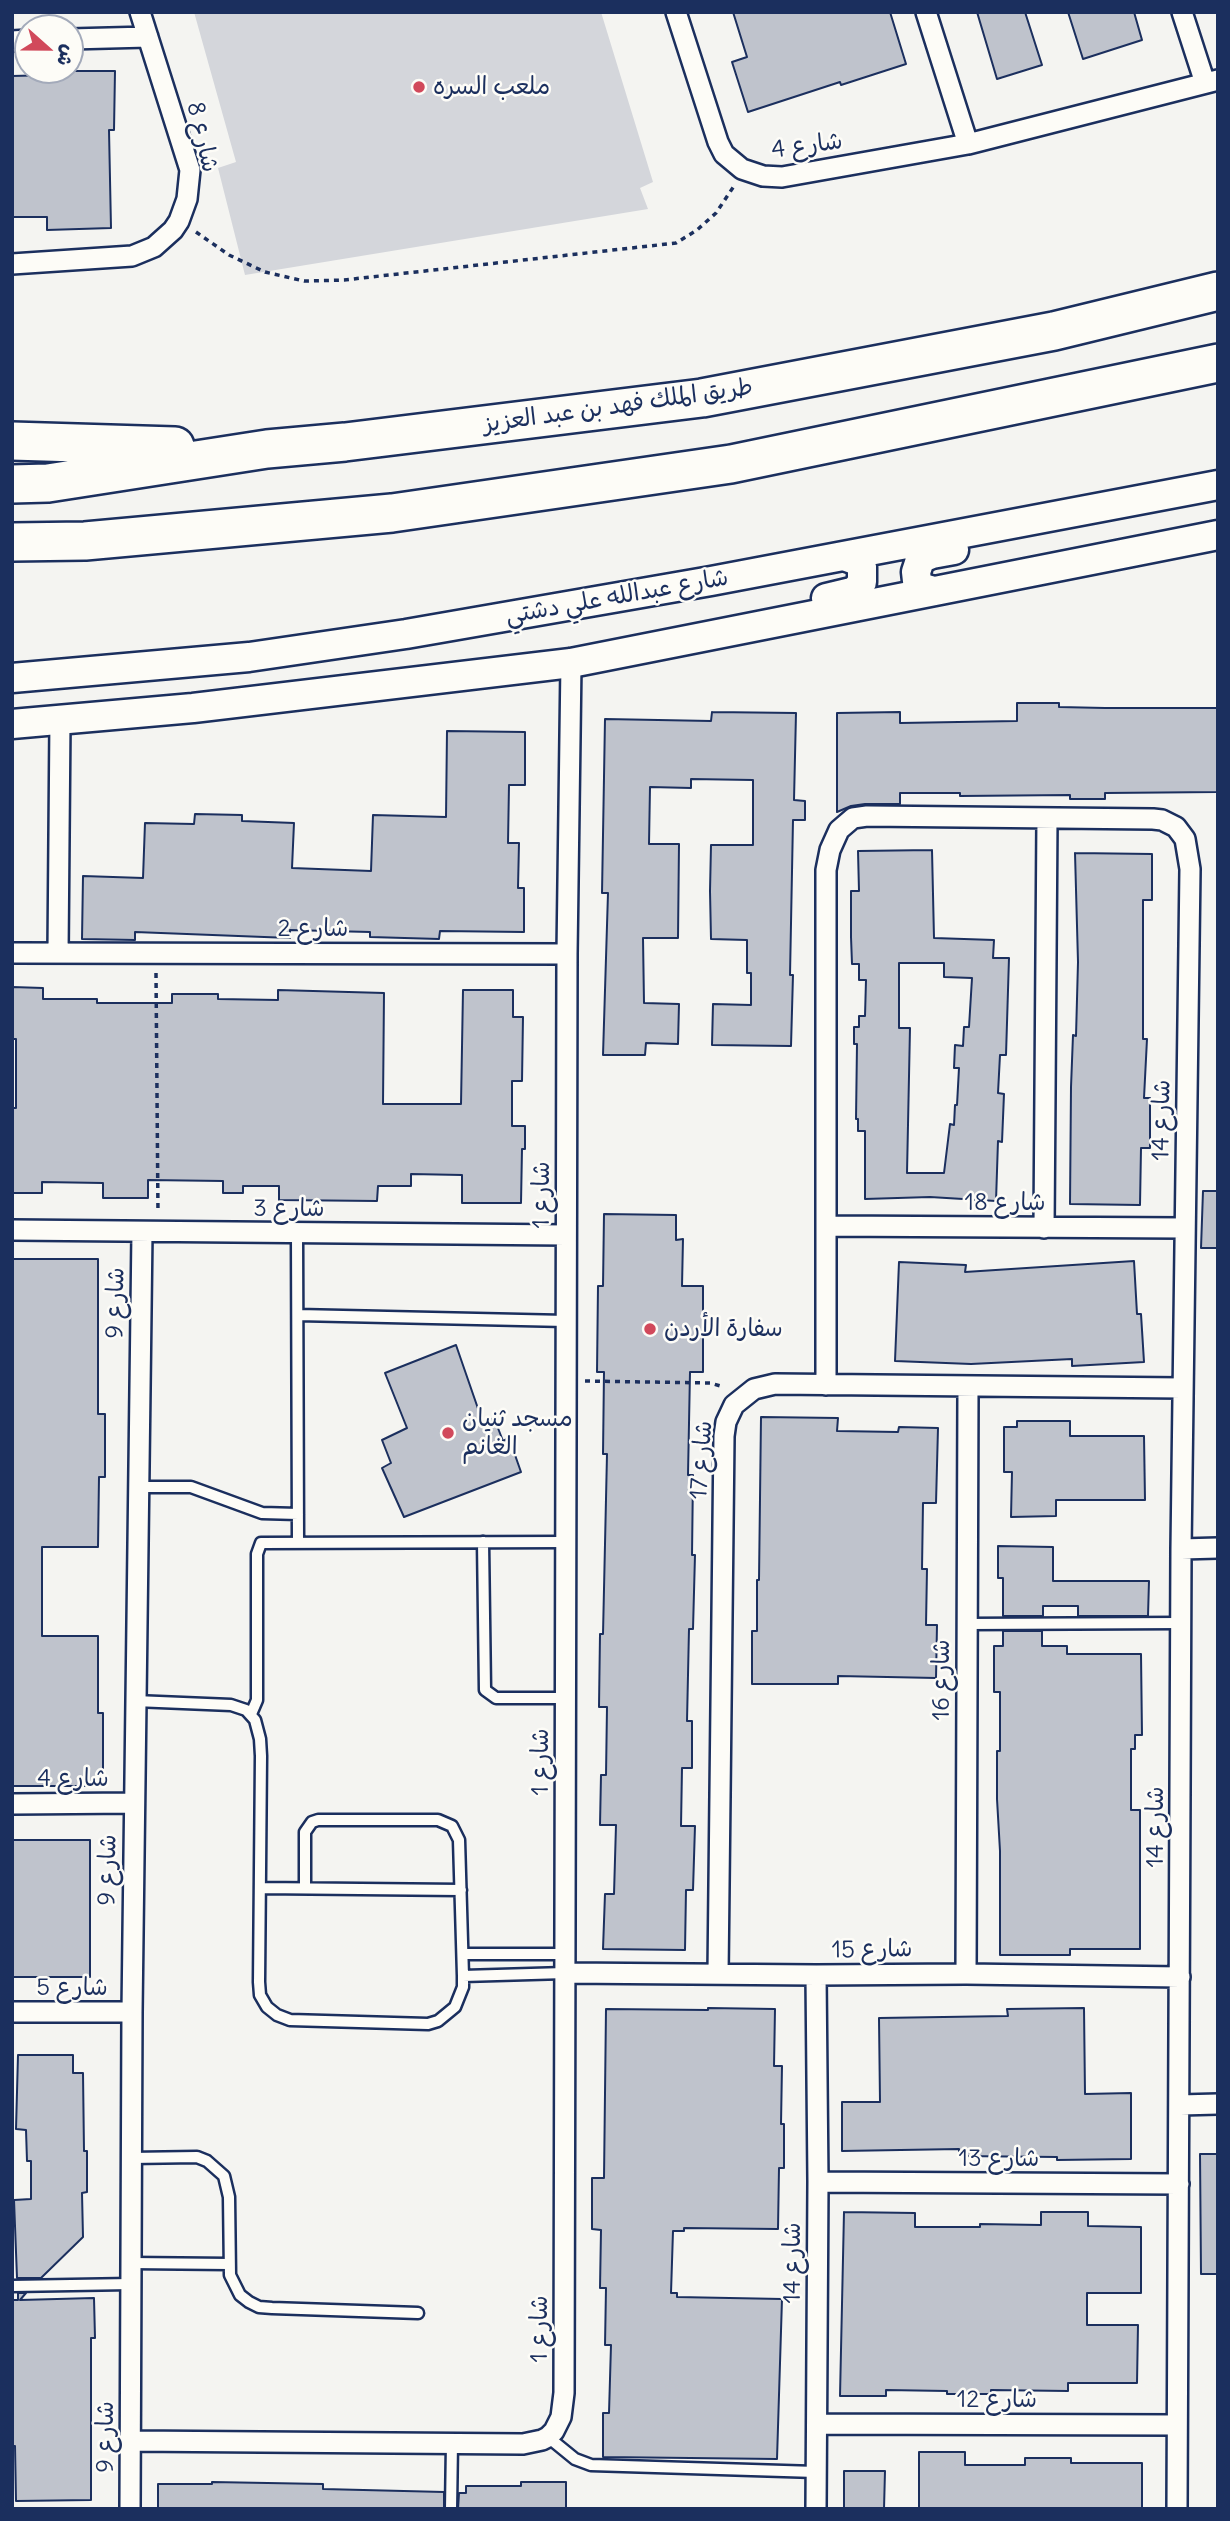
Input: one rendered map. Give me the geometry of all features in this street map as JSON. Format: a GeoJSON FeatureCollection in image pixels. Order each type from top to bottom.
{"type":"FeatureCollection","features":[{"type":"Feature","properties":{"kind":"highway","name":"طريق الملك فهد بن عبد العزيز"},"geometry":{"type":"LineString","coordinates":[[12,484],[48,483],[267,449],[702,398],[1054,331],[1218,291]]}},
{"type":"Feature","properties":{"kind":"highway"},"geometry":{"type":"LineString","coordinates":[[12,542],[85,541],[392,513],[731,464],[1218,363]]}},
{"type":"Feature","properties":{"kind":"highway"},"geometry":{"type":"LineString","coordinates":[[12,441],[267,449]]}},
{"type":"Feature","properties":{"kind":"main road","name":"شارع عبدالله علي دشتي"},"geometry":{"type":"LineString","coordinates":[[12,678],[249,657],[538,612],[1218,485]]}},
{"type":"Feature","properties":{"kind":"main road"},"geometry":{"type":"LineString","coordinates":[[934,591],[923,588],[916,577],[918,566],[926,556],[1064,531],[1124,503]]}},
{"type":"Feature","properties":{"kind":"main road"},"geometry":{"type":"LineString","coordinates":[[12,724],[303,696],[571,663],[1216,536]]}},
{"type":"Feature","properties":{"kind":"main road"},"geometry":{"type":"LineString","coordinates":[[710,634],[763,611],[855,591],[862,582],[863,569],[858,561],[844,555]]}},
{"type":"Feature","properties":{"kind":"main road"},"geometry":{"type":"LineString","coordinates":[[303,696],[294,688],[293,679],[299,669],[304,667],[457,645],[500,631],[538,612]]}},
{"type":"Feature","properties":{"kind":"main road"},"geometry":{"type":"LineString","coordinates":[[12,695],[39,687],[69,673]]}},
{"type":"Feature","properties":{"kind":"street","name":"شارع 8"},"geometry":{"type":"LineString","coordinates":[[12,264],[132,256],[154,247],[179,221],[187,199],[190,170],[140,12]]}},
{"type":"Feature","properties":{"kind":"street","name":"شارع 4"},"geometry":{"type":"LineString","coordinates":[[676,12],[718,142],[732,163],[764,176],[782,177],[968,144],[1211,81]]}},
{"type":"Feature","properties":{"kind":"street"},"geometry":{"type":"LineString","coordinates":[[926,12],[968,144]]}},
{"type":"Feature","properties":{"kind":"street"},"geometry":{"type":"LineString","coordinates":[[1182,12],[1211,81]]}},
{"type":"Feature","properties":{"kind":"street"},"geometry":{"type":"LineString","coordinates":[[84,39],[148,37]]}},
{"type":"Feature","properties":{"kind":"street","name":"شارع 1"},"geometry":{"type":"LineString","coordinates":[[548,2437],[561,2417],[564,2393],[567,954],[571,663]]}},
{"type":"Feature","properties":{"kind":"street"},"geometry":{"type":"LineString","coordinates":[[58,953],[60,720]]}},
{"type":"Feature","properties":{"kind":"street","name":"شارع 14"},"geometry":{"type":"LineString","coordinates":[[826,1385],[826,870],[830,850],[839,830],[849,821],[863,816],[1162,820],[1176,827],[1185,839],[1190,869],[1182,1388],[1177,2509]]}},
{"type":"Feature","properties":{"kind":"street"},"geometry":{"type":"LineString","coordinates":[[1044,1228],[1047,818]]}},
{"type":"Feature","properties":{"kind":"street","name":"شارع 2"},"geometry":{"type":"LineString","coordinates":[[12,953],[567,954]]}},
{"type":"Feature","properties":{"kind":"street","name":"شارع 18"},"geometry":{"type":"LineString","coordinates":[[826,1226],[1184,1228]]}},
{"type":"Feature","properties":{"kind":"street","name":"شارع 3"},"geometry":{"type":"LineString","coordinates":[[12,1230],[566,1235]]}},
{"type":"Feature","properties":{"kind":"street","name":"شارع 9"},"geometry":{"type":"LineString","coordinates":[[130,2509],[138,1488],[150,1232]]}},
{"type":"Feature","properties":{"kind":"street"},"geometry":{"type":"LineString","coordinates":[[746,1393],[775,1384],[968,1388],[1182,1388]]}},
{"type":"Feature","properties":{"kind":"street","name":"شارع 16"},"geometry":{"type":"LineString","coordinates":[[966,1973],[968,1388]]}},
{"type":"Feature","properties":{"kind":"street","name":"شارع 17"},"geometry":{"type":"LineString","coordinates":[[718,1974],[724,1436],[729,1413],[746,1393]]}},
{"type":"Feature","properties":{"kind":"street"},"geometry":{"type":"LineString","coordinates":[[1181,1549],[1218,1548]]}},
{"type":"Feature","properties":{"kind":"street","name":"شارع 4"},"geometry":{"type":"LineString","coordinates":[[12,1804],[134,1803]]}},
{"type":"Feature","properties":{"kind":"street","name":"شارع 15"},"geometry":{"type":"LineString","coordinates":[[565,1964],[718,1974],[966,1973],[1180,1977]]}},
{"type":"Feature","properties":{"kind":"street","name":"شارع 14"},"geometry":{"type":"LineString","coordinates":[[816,1975],[816,2509]]}},
{"type":"Feature","properties":{"kind":"street","name":"شارع 5"},"geometry":{"type":"LineString","coordinates":[[12,2012],[132,2012]]}},
{"type":"Feature","properties":{"kind":"street"},"geometry":{"type":"LineString","coordinates":[[1180,2105],[1218,2104]]}},
{"type":"Feature","properties":{"kind":"street","name":"شارع 13"},"geometry":{"type":"LineString","coordinates":[[818,2182],[1179,2184]]}},
{"type":"Feature","properties":{"kind":"street","name":"شارع 12"},"geometry":{"type":"LineString","coordinates":[[817,2424],[1177,2425]]}},
{"type":"Feature","properties":{"kind":"street"},"geometry":{"type":"LineString","coordinates":[[130,2441],[523,2444],[548,2437]]}},
{"type":"Feature","properties":{"kind":"lane"},"geometry":{"type":"LineString","coordinates":[[297,1233],[298,1542]]}},
{"type":"Feature","properties":{"kind":"lane"},"geometry":{"type":"LineString","coordinates":[[298,1315],[566,1321]]}},
{"type":"Feature","properties":{"kind":"lane"},"geometry":{"type":"LineString","coordinates":[[138,1488],[191,1488],[262,1513],[298,1514]]}},
{"type":"Feature","properties":{"kind":"lane"},"geometry":{"type":"LineString","coordinates":[[483,1542],[485,1690],[496,1698],[565,1699]]}},
{"type":"Feature","properties":{"kind":"lane"},"geometry":{"type":"LineString","coordinates":[[251,1714],[257,1700],[258,1547],[261,1543],[566,1542]]}},
{"type":"Feature","properties":{"kind":"lane"},"geometry":{"type":"LineString","coordinates":[[967,1624],[1181,1623]]}},
{"type":"Feature","properties":{"kind":"lane"},"geometry":{"type":"LineString","coordinates":[[135,1701],[218,1703],[237,1707],[251,1714],[255,1720],[260,1739],[260,1995],[267,2007],[290,2020],[428,2024],[438,2021],[455,2007],[463,1987],[463,1954],[457,1832],[452,1826],[445,1821],[425,1820],[324,1819],[312,1822],[304,1838],[305,1888]]}},
{"type":"Feature","properties":{"kind":"lane"},"geometry":{"type":"LineString","coordinates":[[260,1888],[461,1890]]}},
{"type":"Feature","properties":{"kind":"lane"},"geometry":{"type":"LineString","coordinates":[[463,1954],[565,1964]]}},
{"type":"Feature","properties":{"kind":"lane"},"geometry":{"type":"LineString","coordinates":[[463,1976],[565,1964]]}},
{"type":"Feature","properties":{"kind":"lane"},"geometry":{"type":"LineString","coordinates":[[131,2158],[197,2157],[216,2167],[228,2186],[230,2275],[240,2295],[259,2307],[418,2313]]}},
{"type":"Feature","properties":{"kind":"lane"},"geometry":{"type":"LineString","coordinates":[[131,2263],[229,2264]]}},
{"type":"Feature","properties":{"kind":"lane"},"geometry":{"type":"LineString","coordinates":[[12,2286],[131,2284]]}},
{"type":"Feature","properties":{"kind":"lane"},"geometry":{"type":"LineString","coordinates":[[548,2437],[568,2454],[592,2465],[816,2472]]}},
{"type":"Feature","properties":{"kind":"lane"},"geometry":{"type":"LineString","coordinates":[[451,2509],[452,2443]]}},
{"type":"Feature","properties":{"kind":"path"},"geometry":{"type":"LineString","coordinates":[[179,221],[229,255],[265,272],[304,281],[344,280],[676,243],[697,230],[716,213],[731,192],[742,169]]}},
{"type":"Feature","properties":{"kind":"path"},"geometry":{"type":"LineString","coordinates":[[150,1232],[156,953]]}},
{"type":"Feature","properties":{"kind":"path"},"geometry":{"type":"LineString","coordinates":[[566,1380],[710,1383],[746,1393]]}},
{"type":"Feature","properties":{"kind":"shaded area","name":"ملعب السره"},"geometry":{"type":"Polygon","coordinates":[[[194,12],[601,12],[653,182],[640,188],[648,209],[245,275],[218,168],[236,162],[194,12]]]}},
{"type":"Feature","properties":{"kind":"building"},"geometry":{"type":"Polygon","coordinates":[[[733,12],[890,12],[906,64],[748,112],[732,62],[747,57],[733,12]]]}},
{"type":"Feature","properties":{"kind":"building"},"geometry":{"type":"Polygon","coordinates":[[[977,12],[1025,12],[1042,65],[997,79],[977,12]]]}},
{"type":"Feature","properties":{"kind":"building"},"geometry":{"type":"Polygon","coordinates":[[[1068,12],[1134,12],[1142,40],[1083,59],[1068,12]]]}},
{"type":"Feature","properties":{"kind":"building"},"geometry":{"type":"Polygon","coordinates":[[[84,71],[115,71],[114,130],[109,130],[111,228],[47,230],[47,217],[12,217],[12,76],[14,84],[84,84],[84,71]]]}},
{"type":"Feature","properties":{"kind":"building"},"geometry":{"type":"Polygon","coordinates":[[[1017,703],[1059,703],[1059,707],[1218,708],[1218,792],[1105,793],[1105,799],[1070,799],[1070,795],[960,796],[960,793],[900,793],[900,804],[865,804],[837,812],[837,713],[900,712],[900,723],[1017,721],[1017,703]]]}},
{"type":"Feature","properties":{"kind":"building"},"geometry":{"type":"Polygon","coordinates":[[[712,712],[796,713],[794,800],[805,801],[805,820],[793,820],[791,1046],[712,1045],[713,1004],[751,1005],[747,940],[711,939],[710,891],[711,845],[753,845],[753,780],[691,779],[691,788],[650,787],[649,844],[679,844],[678,938],[643,938],[644,1003],[679,1004],[678,1044],[646,1043],[645,1055],[603,1055],[608,893],[602,893],[605,719],[711,721],[712,712]]]}},
{"type":"Feature","properties":{"kind":"building"},"geometry":{"type":"Polygon","coordinates":[[[447,731],[525,732],[525,785],[509,785],[508,843],[519,843],[518,888],[524,888],[524,932],[440,931],[439,939],[370,937],[370,932],[290,930],[290,938],[135,932],[135,940],[82,939],[83,876],[143,878],[145,823],[194,824],[195,814],[242,815],[242,821],[294,823],[292,868],[371,871],[373,815],[446,817],[447,731]]]}},
{"type":"Feature","properties":{"kind":"building"},"geometry":{"type":"Polygon","coordinates":[[[932,850],[934,938],[994,940],[993,958],[1009,958],[1006,1055],[1000,1055],[998,1093],[1004,1094],[1002,1142],[998,1141],[996,1201],[930,1197],[865,1199],[865,1131],[858,1131],[856,1119],[857,1044],[854,1044],[854,1027],[859,1027],[859,1016],[865,1016],[866,980],[859,980],[859,964],[852,964],[851,937],[851,891],[859,891],[858,851],[932,850]],[[899,963],[899,1028],[910,1028],[907,1173],[944,1173],[950,1124],[954,1125],[959,1068],[954,1068],[955,1045],[963,1046],[964,1027],[969,1027],[972,978],[944,977],[944,963],[899,963]]]}},
{"type":"Feature","properties":{"kind":"building"},"geometry":{"type":"Polygon","coordinates":[[[1075,853],[1152,854],[1152,900],[1143,900],[1143,1039],[1147,1039],[1144,1098],[1150,1098],[1150,1148],[1141,1148],[1140,1205],[1070,1204],[1071,1087],[1073,1035],[1076,1036],[1078,962],[1075,853]]]}},
{"type":"Feature","properties":{"kind":"building"},"geometry":{"type":"Polygon","coordinates":[[[12,987],[43,988],[43,999],[97,999],[97,1003],[172,1003],[172,994],[218,994],[218,999],[278,1000],[278,990],[384,993],[383,1104],[461,1104],[463,990],[513,990],[513,1017],[523,1017],[522,1081],[512,1081],[512,1126],[525,1126],[521,1203],[462,1203],[462,1175],[411,1174],[411,1186],[378,1186],[377,1201],[279,1200],[279,1186],[243,1186],[243,1193],[223,1193],[223,1181],[148,1180],[148,1198],[103,1198],[103,1183],[42,1182],[42,1193],[12,1193],[12,1108],[16,1108],[16,1039],[12,1039],[12,987]]]}},
{"type":"Feature","properties":{"kind":"building"},"geometry":{"type":"Polygon","coordinates":[[[1203,1191],[1218,1191],[1218,1248],[1201,1248],[1203,1191]]]}},
{"type":"Feature","properties":{"kind":"building"},"geometry":{"type":"Polygon","coordinates":[[[604,1214],[676,1215],[676,1240],[683,1239],[682,1286],[703,1286],[703,1372],[690,1372],[688,1475],[693,1475],[692,1555],[695,1555],[693,1629],[689,1629],[687,1721],[692,1721],[692,1768],[682,1768],[681,1826],[695,1826],[693,1890],[686,1890],[685,1950],[603,1949],[605,1894],[614,1894],[616,1825],[600,1825],[601,1775],[606,1775],[607,1707],[599,1707],[607,1454],[603,1454],[604,1372],[597,1372],[598,1286],[603,1286],[604,1214]]]}},
{"type":"Feature","properties":{"kind":"building"},"geometry":{"type":"Polygon","coordinates":[[[12,1259],[98,1259],[98,1414],[105,1414],[105,1477],[99,1477],[98,1547],[42,1547],[42,1636],[98,1636],[98,1713],[103,1713],[103,1786],[12,1786],[12,1259]]]}},
{"type":"Feature","properties":{"kind":"building"},"geometry":{"type":"Polygon","coordinates":[[[1134,1261],[1137,1314],[1141,1314],[1144,1362],[1072,1366],[1072,1359],[971,1364],[895,1361],[899,1262],[966,1265],[965,1272],[1134,1261]]]}},
{"type":"Feature","properties":{"kind":"building","name":"مسجد ثنيان الغانم"},"geometry":{"type":"Polygon","coordinates":[[[456,1345],[483,1423],[494,1418],[503,1441],[509,1438],[521,1472],[404,1517],[382,1468],[391,1463],[382,1440],[407,1428],[385,1373],[456,1345]]]}},
{"type":"Feature","properties":{"kind":"building"},"geometry":{"type":"Polygon","coordinates":[[[761,1417],[838,1418],[837,1431],[898,1432],[899,1427],[938,1428],[936,1503],[923,1503],[922,1569],[927,1569],[926,1625],[937,1625],[936,1678],[838,1676],[838,1684],[752,1684],[752,1631],[757,1631],[759,1580],[761,1417]]]}},
{"type":"Feature","properties":{"kind":"building"},"geometry":{"type":"Polygon","coordinates":[[[1017,1421],[1070,1421],[1070,1436],[1144,1436],[1145,1500],[1056,1500],[1056,1516],[1011,1517],[1012,1472],[1004,1472],[1004,1427],[1017,1427],[1017,1421]]]}},
{"type":"Feature","properties":{"kind":"building"},"geometry":{"type":"Polygon","coordinates":[[[998,1546],[1053,1547],[1053,1581],[1149,1581],[1148,1616],[1078,1616],[1078,1606],[1043,1606],[1043,1616],[1003,1616],[1003,1578],[998,1578],[998,1546]]]}},
{"type":"Feature","properties":{"kind":"building"},"geometry":{"type":"Polygon","coordinates":[[[1003,1631],[1042,1631],[1042,1646],[1067,1646],[1067,1654],[1141,1654],[1142,1735],[1135,1735],[1135,1749],[1131,1749],[1131,1810],[1140,1810],[1140,1949],[1070,1949],[1070,1955],[1000,1955],[997,1751],[1000,1751],[1000,1692],[994,1692],[994,1646],[1003,1646],[1003,1631]]]}},
{"type":"Feature","properties":{"kind":"building"},"geometry":{"type":"Polygon","coordinates":[[[12,1840],[90,1840],[90,1977],[12,1977],[12,1840]]]}},
{"type":"Feature","properties":{"kind":"building"},"geometry":{"type":"Polygon","coordinates":[[[1084,2008],[1085,2094],[1131,2093],[1131,2159],[1057,2160],[1057,2157],[959,2156],[959,2149],[842,2151],[842,2102],[880,2102],[879,2018],[1008,2016],[1007,2009],[1084,2008]]]}},
{"type":"Feature","properties":{"kind":"building"},"geometry":{"type":"Polygon","coordinates":[[[606,2009],[775,2009],[774,2066],[782,2066],[781,2124],[784,2124],[784,2168],[779,2168],[778,2229],[684,2228],[684,2231],[673,2231],[671,2293],[677,2293],[677,2297],[782,2299],[777,2459],[603,2457],[603,2413],[609,2413],[611,2345],[605,2345],[606,2288],[600,2288],[601,2230],[592,2229],[592,2178],[604,2178],[606,2009]]]}},
{"type":"Feature","properties":{"kind":"building"},"geometry":{"type":"Polygon","coordinates":[[[18,2055],[73,2055],[73,2073],[83,2073],[87,2192],[82,2193],[83,2237],[41,2278],[17,2278],[14,2200],[31,2199],[31,2161],[27,2161],[26,2130],[16,2129],[18,2055]]]}},
{"type":"Feature","properties":{"kind":"building"},"geometry":{"type":"Polygon","coordinates":[[[1200,2154],[1218,2154],[1218,2274],[1201,2274],[1200,2154]]]}},
{"type":"Feature","properties":{"kind":"building"},"geometry":{"type":"Polygon","coordinates":[[[844,2212],[915,2213],[915,2227],[980,2227],[980,2224],[1041,2225],[1041,2212],[1088,2212],[1088,2226],[1141,2227],[1141,2293],[1087,2293],[1087,2325],[1138,2325],[1137,2383],[1068,2383],[1068,2391],[991,2390],[991,2394],[947,2394],[947,2391],[886,2390],[886,2396],[840,2396],[844,2212]]]}},
{"type":"Feature","properties":{"kind":"building"},"geometry":{"type":"Polygon","coordinates":[[[18,2293],[26,2293],[20,2300],[94,2298],[95,2338],[91,2338],[91,2500],[16,2501],[15,2446],[12,2446],[12,2300],[18,2300],[18,2293]]]}},
{"type":"Feature","properties":{"kind":"building"},"geometry":{"type":"Polygon","coordinates":[[[919,2452],[965,2452],[965,2465],[1025,2465],[1025,2458],[1071,2458],[1071,2463],[1142,2463],[1142,2509],[919,2509],[919,2452]]]}},
{"type":"Feature","properties":{"kind":"building"},"geometry":{"type":"Polygon","coordinates":[[[844,2471],[885,2471],[884,2509],[844,2509],[844,2471]]]}},
{"type":"Feature","properties":{"kind":"building"},"geometry":{"type":"Polygon","coordinates":[[[521,2482],[566,2482],[566,2509],[458,2509],[459,2493],[466,2493],[466,2486],[521,2486],[521,2482]]]}},
{"type":"Feature","properties":{"kind":"building"},"geometry":{"type":"Polygon","coordinates":[[[158,2484],[323,2484],[323,2489],[444,2492],[444,2509],[158,2509],[158,2484]]]}},
{"type":"Feature","properties":{"kind":"place","name":"ملعب السره"},"geometry":{"type":"Point","coordinates":[419,87]}},
{"type":"Feature","properties":{"kind":"place","name":"سفارة الأردن"},"geometry":{"type":"Point","coordinates":[650,1329]}},
{"type":"Feature","properties":{"kind":"place","name":"مسجد ثنيان الغانم"},"geometry":{"type":"Point","coordinates":[448,1433]}}]}
